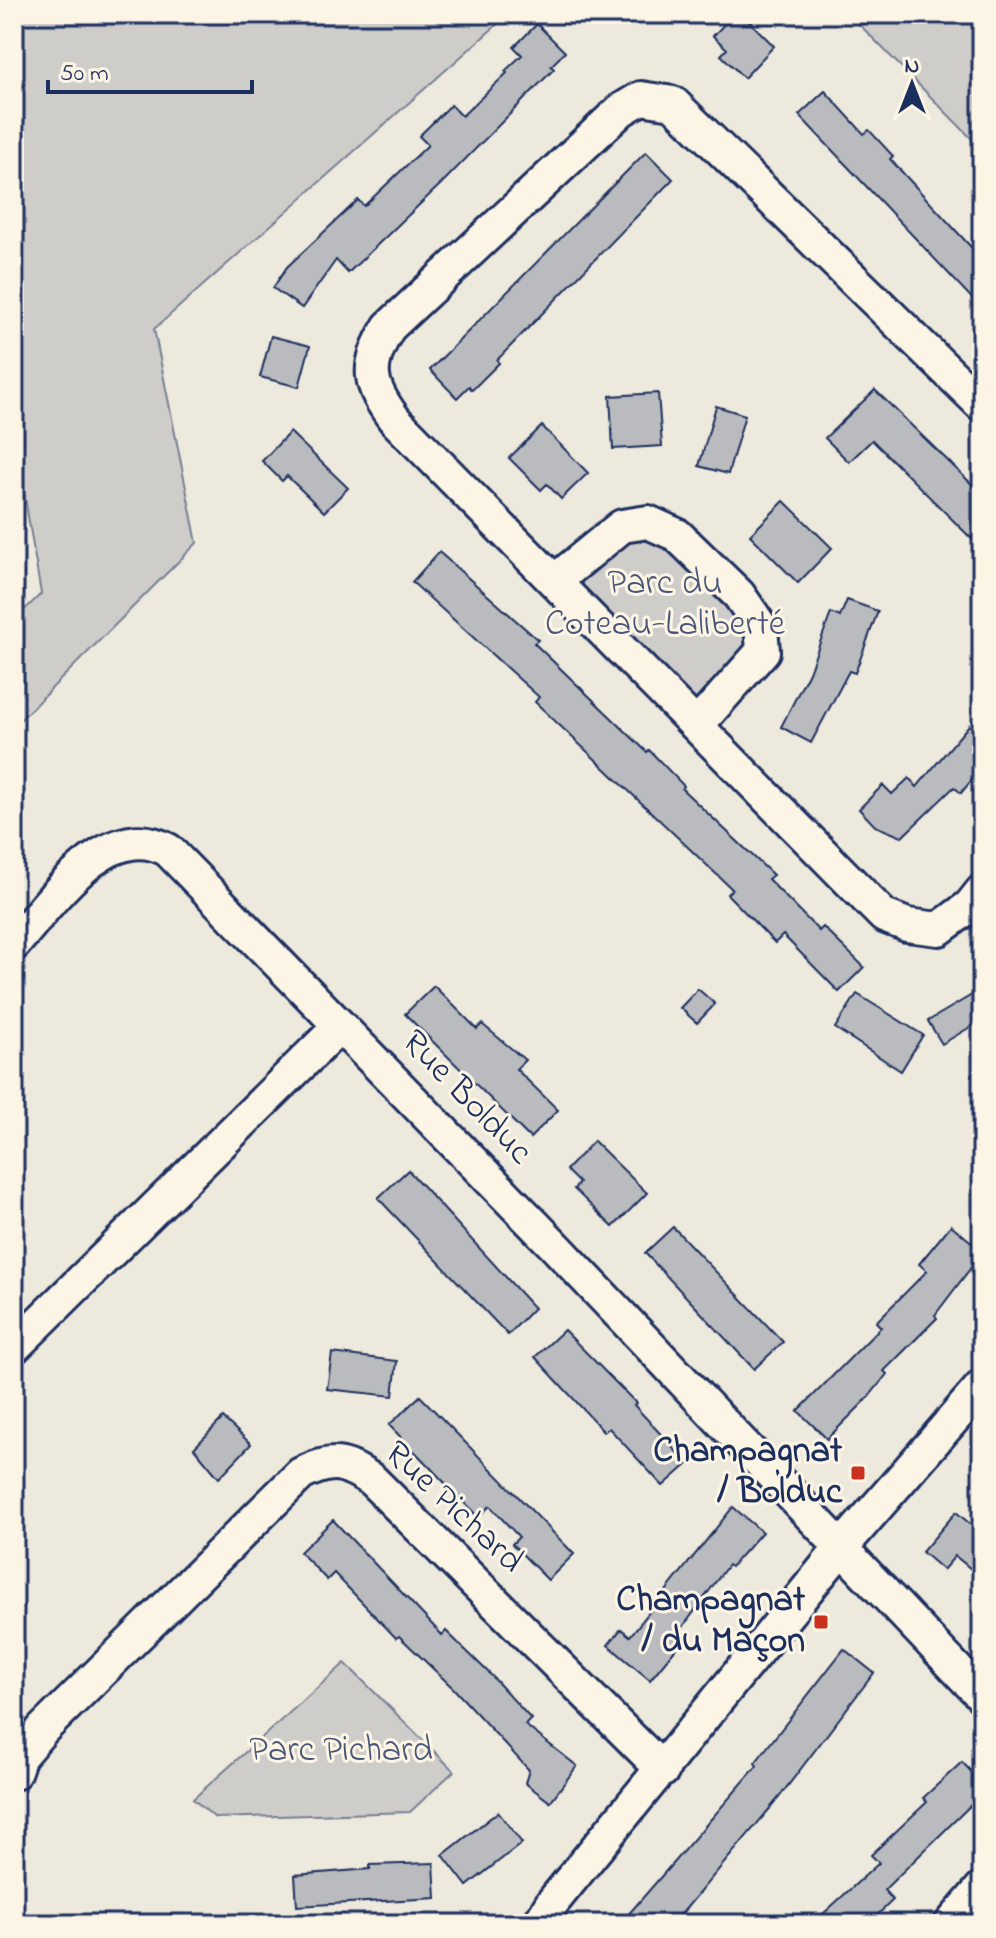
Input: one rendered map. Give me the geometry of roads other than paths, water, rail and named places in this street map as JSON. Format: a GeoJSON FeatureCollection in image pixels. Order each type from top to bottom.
{"type":"FeatureCollection","features":[{"type":"Feature","properties":{"kind":"street"},"geometry":{"type":"LineString","coordinates":[[982,405],[673,103],[641,98],[621,110],[389,327],[376,347],[371,375],[376,396],[395,420],[884,916],[907,925],[939,929],[970,906],[982,891]]}},
{"type":"Feature","properties":{"kind":"street"},"geometry":{"type":"LineString","coordinates":[[556,580],[622,526],[648,522],[677,535],[739,595],[761,627],[763,651],[698,724]]}},
{"type":"Feature","properties":{"kind":"street","name":"Rue Bolduc"},"geometry":{"type":"LineString","coordinates":[[14,944],[100,854],[125,842],[151,840],[188,866],[982,1696]]}},
{"type":"Feature","properties":{"kind":"street"},"geometry":{"type":"LineString","coordinates":[[14,1347],[340,1026]]}},
{"type":"Feature","properties":{"kind":"street"},"geometry":{"type":"LineString","coordinates":[[518,1924],[546,1914],[841,1548],[982,1386]]}},
{"type":"Feature","properties":{"kind":"street","name":"Rue Pichard"},"geometry":{"type":"LineString","coordinates":[[14,1773],[20,1756],[43,1729],[301,1474],[323,1464],[347,1464],[372,1480],[663,1770]]}},
{"type":"Feature","properties":{"kind":"street"},"geometry":{"type":"LineString","coordinates":[[951,1924],[982,1888]]}},
{"type":"Feature","properties":{"kind":"place","name":"Champagnat / Bolduc"},"geometry":{"type":"Point","coordinates":[858,1473]}},
{"type":"Feature","properties":{"kind":"place","name":"Champagnat / du Maçon"},"geometry":{"type":"Point","coordinates":[821,1622]}},
{"type":"Feature","properties":{"kind":"park label","name":"Parc du Coteau-Laliberté"},"geometry":{"type":"Point","coordinates":[665,604]}},
{"type":"Feature","properties":{"kind":"park label","name":"Parc Pichard"},"geometry":{"type":"Point","coordinates":[341,1751]}}]}
